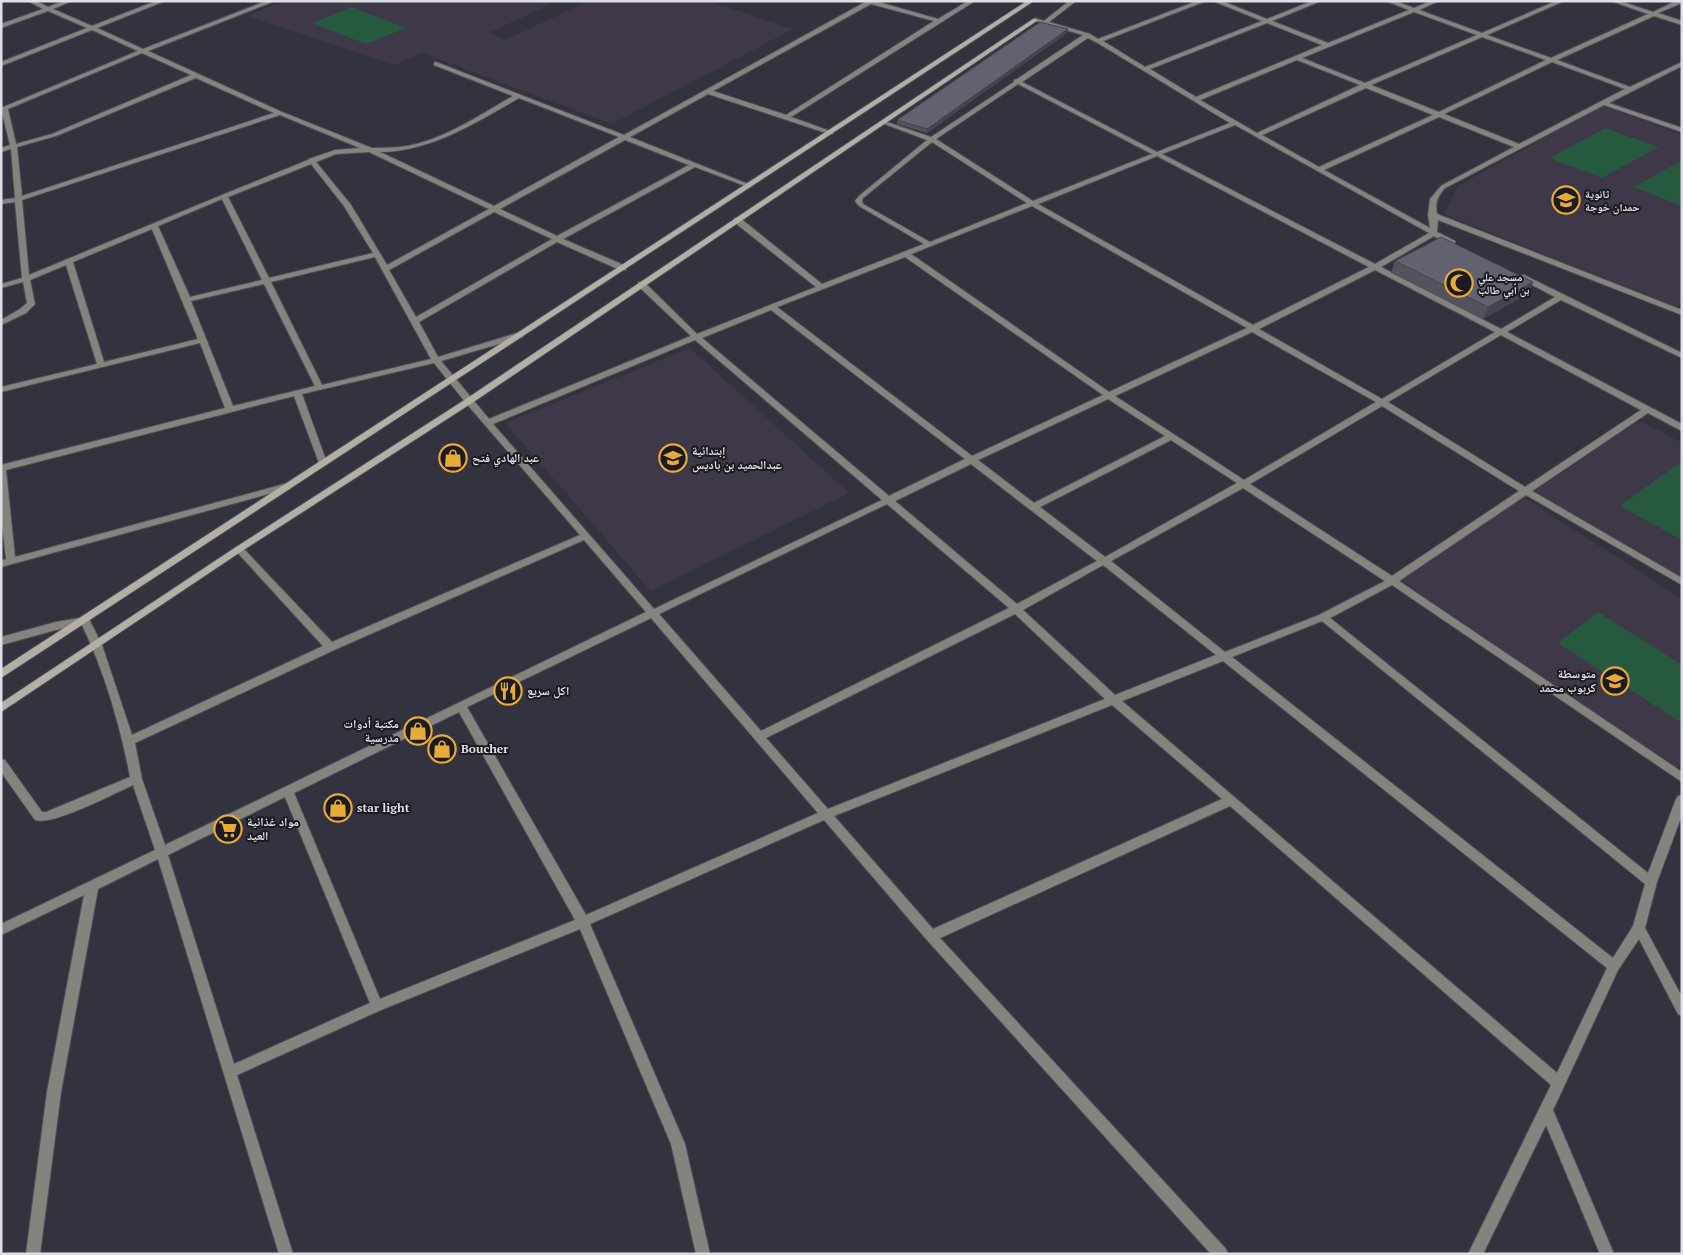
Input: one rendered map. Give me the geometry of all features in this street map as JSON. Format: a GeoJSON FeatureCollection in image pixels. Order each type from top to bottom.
{"type":"FeatureCollection","features":[{"type":"Feature","properties":{"kind":"main road"},"geometry":{"type":"LineString","coordinates":[[1,674],[831,133],[1017,15],[1031,1]]}},
{"type":"Feature","properties":{"kind":"main road"},"geometry":{"type":"LineString","coordinates":[[1,708],[239,549],[469,401],[1036,20]]}},
{"type":"Feature","properties":{"kind":"street"},"geometry":{"type":"LineString","coordinates":[[31,1],[280,113],[367,148],[557,239],[623,268]]}},
{"type":"Feature","properties":{"kind":"street"},"geometry":{"type":"LineString","coordinates":[[1,26],[69,1]]}},
{"type":"Feature","properties":{"kind":"street"},"geometry":{"type":"LineString","coordinates":[[1,64],[162,1]]}},
{"type":"Feature","properties":{"kind":"street"},"geometry":{"type":"LineString","coordinates":[[786,118],[972,1]]}},
{"type":"Feature","properties":{"kind":"street"},"geometry":{"type":"LineString","coordinates":[[1036,20],[1073,1]]}},
{"type":"Feature","properties":{"kind":"street"},"geometry":{"type":"LineString","coordinates":[[1098,40],[1204,1]]}},
{"type":"Feature","properties":{"kind":"street"},"geometry":{"type":"LineString","coordinates":[[1216,1],[1327,45]]}},
{"type":"Feature","properties":{"kind":"street"},"geometry":{"type":"LineString","coordinates":[[1145,69],[1318,1]]}},
{"type":"Feature","properties":{"kind":"street"},"geometry":{"type":"LineString","coordinates":[[1388,1],[1630,89]]}},
{"type":"Feature","properties":{"kind":"street"},"geometry":{"type":"LineString","coordinates":[[1196,99],[1436,1]]}},
{"type":"Feature","properties":{"kind":"street"},"geometry":{"type":"LineString","coordinates":[[1257,135],[1366,85],[1561,1]]}},
{"type":"Feature","properties":{"kind":"street"},"geometry":{"type":"LineString","coordinates":[[1614,1],[1682,23]]}},
{"type":"Feature","properties":{"kind":"street"},"geometry":{"type":"LineString","coordinates":[[1320,169],[1681,1]]}},
{"type":"Feature","properties":{"kind":"street"},"geometry":{"type":"LineString","coordinates":[[1,323],[23,311],[31,304],[26,279],[14,148],[3,109],[268,2]]}},
{"type":"Feature","properties":{"kind":"street"},"geometry":{"type":"LineString","coordinates":[[385,269],[496,210],[623,137],[871,2],[939,21]]}},
{"type":"Feature","properties":{"kind":"street"},"geometry":{"type":"LineString","coordinates":[[1036,20],[1088,35],[1098,40],[1235,123],[1433,234],[1458,246]]}},
{"type":"Feature","properties":{"kind":"street"},"geometry":{"type":"LineString","coordinates":[[929,244],[867,209],[858,201],[932,139],[1016,81],[1088,35]]}},
{"type":"Feature","properties":{"kind":"street"},"geometry":{"type":"LineString","coordinates":[[1296,58],[1520,147]]}},
{"type":"Feature","properties":{"kind":"street"},"geometry":{"type":"LineString","coordinates":[[436,64],[750,186]]}},
{"type":"Feature","properties":{"kind":"street"},"geometry":{"type":"LineString","coordinates":[[1433,234],[1431,206],[1434,195],[1443,187],[1630,89],[1680,66]]}},
{"type":"Feature","properties":{"kind":"street"},"geometry":{"type":"LineString","coordinates":[[1,150],[54,136],[196,75]]}},
{"type":"Feature","properties":{"kind":"street"},"geometry":{"type":"LineString","coordinates":[[1016,81],[1154,155],[1499,331],[1682,428]]}},
{"type":"Feature","properties":{"kind":"street"},"geometry":{"type":"LineString","coordinates":[[707,91],[831,133]]}},
{"type":"Feature","properties":{"kind":"street"},"geometry":{"type":"LineString","coordinates":[[1,286],[26,279],[69,262],[311,160],[335,152],[367,148],[397,149],[423,143],[454,130],[518,96]]}},
{"type":"Feature","properties":{"kind":"street"},"geometry":{"type":"LineString","coordinates":[[1604,103],[1682,130]]}},
{"type":"Feature","properties":{"kind":"street"},"geometry":{"type":"LineString","coordinates":[[1,202],[19,199],[280,113]]}},
{"type":"Feature","properties":{"kind":"street"},"geometry":{"type":"LineString","coordinates":[[885,123],[932,139],[1032,203],[1380,401],[1524,492],[1682,582]]}},
{"type":"Feature","properties":{"kind":"street"},"geometry":{"type":"LineString","coordinates":[[488,423],[772,306],[1235,123]]}},
{"type":"Feature","properties":{"kind":"street"},"geometry":{"type":"LineString","coordinates":[[311,160],[347,205],[377,254],[436,360],[469,401],[931,936],[1221,1254]]}},
{"type":"Feature","properties":{"kind":"street"},"geometry":{"type":"LineString","coordinates":[[415,322],[557,239],[693,165]]}},
{"type":"Feature","properties":{"kind":"street"},"geometry":{"type":"LineString","coordinates":[[224,196],[320,388]]}},
{"type":"Feature","properties":{"kind":"street"},"geometry":{"type":"LineString","coordinates":[[1432,215],[1682,313]]}},
{"type":"Feature","properties":{"kind":"street"},"geometry":{"type":"LineString","coordinates":[[737,220],[821,287]]}},
{"type":"Feature","properties":{"kind":"street"},"geometry":{"type":"LineString","coordinates":[[154,225],[187,300],[230,409]]}},
{"type":"Feature","properties":{"kind":"street"},"geometry":{"type":"LineString","coordinates":[[1,930],[652,613],[890,501],[1107,394],[1252,328],[1374,268],[1433,234]]}},
{"type":"Feature","properties":{"kind":"street"},"geometry":{"type":"LineString","coordinates":[[187,300],[377,254]]}},
{"type":"Feature","properties":{"kind":"street"},"geometry":{"type":"LineString","coordinates":[[906,254],[1107,394],[1392,581],[1682,778]]}},
{"type":"Feature","properties":{"kind":"street"},"geometry":{"type":"LineString","coordinates":[[69,262],[101,364]]}},
{"type":"Feature","properties":{"kind":"street"},"geometry":{"type":"LineString","coordinates":[[1509,272],[1682,356]]}},
{"type":"Feature","properties":{"kind":"street"},"geometry":{"type":"LineString","coordinates":[[641,284],[696,337],[1016,609],[1112,700],[1231,800],[1559,1084]]}},
{"type":"Feature","properties":{"kind":"street"},"geometry":{"type":"LineString","coordinates":[[759,737],[1016,609],[1104,561],[1243,484],[1380,401],[1560,297]]}},
{"type":"Feature","properties":{"kind":"street"},"geometry":{"type":"LineString","coordinates":[[772,306],[1104,561],[1614,966]]}},
{"type":"Feature","properties":{"kind":"street"},"geometry":{"type":"LineString","coordinates":[[288,486],[6,563],[1,468],[230,409],[436,360],[520,335]]}},
{"type":"Feature","properties":{"kind":"street"},"geometry":{"type":"LineString","coordinates":[[1,390],[203,340]]}},
{"type":"Feature","properties":{"kind":"street"},"geometry":{"type":"LineString","coordinates":[[297,394],[323,463]]}},
{"type":"Feature","properties":{"kind":"street"},"geometry":{"type":"LineString","coordinates":[[230,1072],[377,1006],[583,922],[827,814],[1323,617],[1392,581],[1647,410]]}},
{"type":"Feature","properties":{"kind":"street"},"geometry":{"type":"LineString","coordinates":[[1033,507],[1171,436]]}},
{"type":"Feature","properties":{"kind":"street"},"geometry":{"type":"LineString","coordinates":[[129,741],[330,647],[586,536]]}},
{"type":"Feature","properties":{"kind":"street"},"geometry":{"type":"LineString","coordinates":[[239,549],[330,647]]}},
{"type":"Feature","properties":{"kind":"street"},"geometry":{"type":"LineString","coordinates":[[1323,617],[1651,882]]}},
{"type":"Feature","properties":{"kind":"street"},"geometry":{"type":"LineString","coordinates":[[1,641],[56,626],[85,621],[97,645],[129,741],[136,778],[162,853],[286,1254]]}},
{"type":"Feature","properties":{"kind":"street"},"geometry":{"type":"LineString","coordinates":[[461,706],[583,922],[678,1144],[703,1254]]}},
{"type":"Feature","properties":{"kind":"street"},"geometry":{"type":"LineString","coordinates":[[1,763],[39,817],[56,814],[136,778]]}},
{"type":"Feature","properties":{"kind":"street"},"geometry":{"type":"LineString","coordinates":[[288,791],[377,1006]]}},
{"type":"Feature","properties":{"kind":"street"},"geometry":{"type":"LineString","coordinates":[[931,936],[1231,800]]}},
{"type":"Feature","properties":{"kind":"street"},"geometry":{"type":"LineString","coordinates":[[1475,1254],[1559,1084],[1614,966],[1639,928],[1651,882],[1682,800]]}},
{"type":"Feature","properties":{"kind":"street"},"geometry":{"type":"LineString","coordinates":[[33,1254],[54,1092],[92,887]]}},
{"type":"Feature","properties":{"kind":"street"},"geometry":{"type":"LineString","coordinates":[[1639,928],[1682,1010]]}},
{"type":"Feature","properties":{"kind":"street"},"geometry":{"type":"LineString","coordinates":[[1546,1110],[1607,1254]]}},
{"type":"Feature","properties":{"kind":"shaded area"},"geometry":{"type":"Polygon","coordinates":[[[282,1],[556,1],[489,33],[505,40],[589,1],[709,1],[793,29],[612,124],[422,53],[394,65],[247,16],[282,1]]]}},
{"type":"Feature","properties":{"kind":"shaded area","name":"ثانوية حمدان خوجة"},"geometry":{"type":"Polygon","coordinates":[[[1603,105],[1682,135],[1682,302],[1677,307],[1444,214],[1458,186],[1603,105]]]}},
{"type":"Feature","properties":{"kind":"shaded area","name":"إبتدائية عبدالحميد بن باديس"},"geometry":{"type":"Polygon","coordinates":[[[690,348],[849,493],[651,591],[505,423],[690,348]]]}},
{"type":"Feature","properties":{"kind":"shaded area"},"geometry":{"type":"Polygon","coordinates":[[[1641,421],[1682,443],[1682,579],[1523,488],[1641,421]]]}},
{"type":"Feature","properties":{"kind":"shaded area","name":"متوسطة كربوب محمد"},"geometry":{"type":"Polygon","coordinates":[[[1517,493],[1682,599],[1682,763],[1675,768],[1396,577],[1517,493]]]}},
{"type":"Feature","properties":{"kind":"green space"},"geometry":{"type":"Polygon","coordinates":[[[352,7],[406,28],[366,44],[312,23],[352,7]]]}},
{"type":"Feature","properties":{"kind":"green space"},"geometry":{"type":"Polygon","coordinates":[[[1605,128],[1659,147],[1602,178],[1550,158],[1605,128]]]}},
{"type":"Feature","properties":{"kind":"green space"},"geometry":{"type":"Polygon","coordinates":[[[1682,160],[1682,206],[1634,187],[1682,160]]]}},
{"type":"Feature","properties":{"kind":"green space"},"geometry":{"type":"Polygon","coordinates":[[[1682,461],[1682,540],[1620,506],[1682,461]]]}},
{"type":"Feature","properties":{"kind":"green space"},"geometry":{"type":"Polygon","coordinates":[[[1598,612],[1682,665],[1682,723],[1558,643],[1598,612]]]}},
{"type":"Feature","properties":{"kind":"building"},"geometry":{"type":"Polygon","coordinates":[[[1040,22],[1068,29],[927,129],[897,120],[1040,22]]]}},
{"type":"Feature","properties":{"kind":"building","name":"مسجد علي بن أبي طالب"},"geometry":{"type":"Polygon","coordinates":[[[1441,237],[1533,282],[1488,307],[1395,261],[1441,237]]]}},
{"type":"Feature","properties":{"kind":"place","name":"ثانوية حمدان خوجة"},"geometry":{"type":"Point","coordinates":[1566,200]}},
{"type":"Feature","properties":{"kind":"place","name":"مسجد علي بن أبي طالب"},"geometry":{"type":"Point","coordinates":[1459,283]}},
{"type":"Feature","properties":{"kind":"place","name":"عبد الهادي فتح"},"geometry":{"type":"Point","coordinates":[453,458]}},
{"type":"Feature","properties":{"kind":"place","name":"إبتدائية عبدالحميد بن باديس"},"geometry":{"type":"Point","coordinates":[673,458]}},
{"type":"Feature","properties":{"kind":"place","name":"متوسطة كربوب محمد"},"geometry":{"type":"Point","coordinates":[1615,681]}},
{"type":"Feature","properties":{"kind":"place","name":"اكل سريع"},"geometry":{"type":"Point","coordinates":[508,691]}},
{"type":"Feature","properties":{"kind":"place","name":"مكتبة أدوات مدرسية"},"geometry":{"type":"Point","coordinates":[418,731]}},
{"type":"Feature","properties":{"kind":"place","name":"Boucher"},"geometry":{"type":"Point","coordinates":[442,749]}},
{"type":"Feature","properties":{"kind":"place","name":"star light"},"geometry":{"type":"Point","coordinates":[338,808]}},
{"type":"Feature","properties":{"kind":"place","name":"مواد غذائية العيد"},"geometry":{"type":"Point","coordinates":[228,829]}}]}
